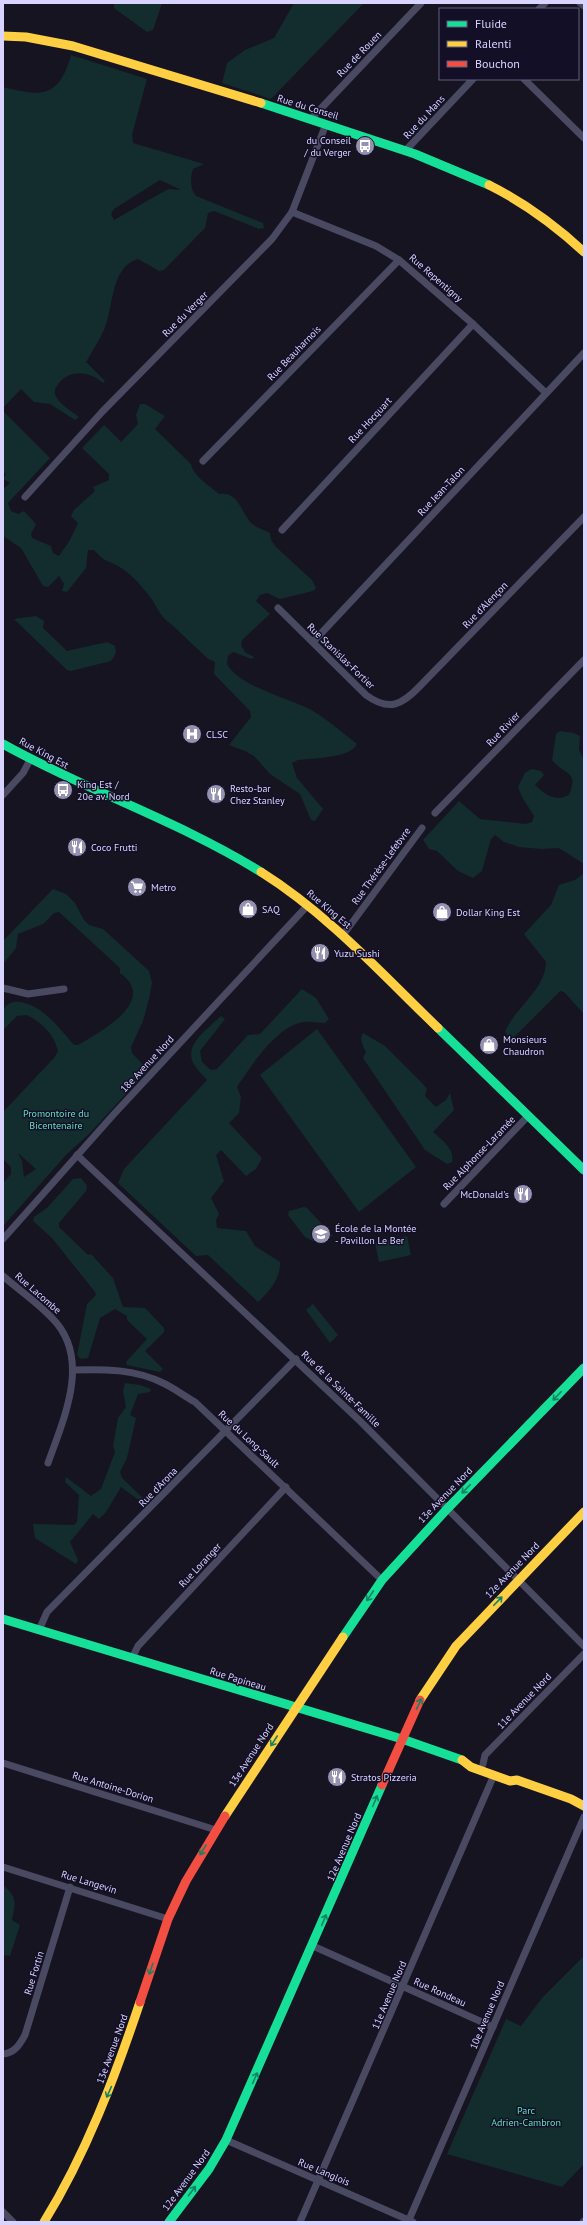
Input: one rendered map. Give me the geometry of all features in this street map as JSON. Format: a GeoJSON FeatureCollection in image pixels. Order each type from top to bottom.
{"type":"FeatureCollection","features":[{"type":"Feature","properties":{"kind":"main road","name":"Rue du Conseil"},"geometry":{"type":"LineString","coordinates":[[3,36],[54,42],[311,119],[406,150],[449,167],[510,198],[550,222],[584,252]]}},
{"type":"Feature","properties":{"kind":"main road","name":"Rue King Est"},"geometry":{"type":"LineString","coordinates":[[3,744],[30,760],[220,847],[272,879],[308,905],[343,935],[584,1170]]}},
{"type":"Feature","properties":{"kind":"main road","name":"13e Avenue Nord"},"geometry":{"type":"LineString","coordinates":[[44,2222],[65,2184],[115,2076],[168,1919],[186,1881],[216,1830],[295,1708],[382,1580],[446,1509],[584,1368]]}},
{"type":"Feature","properties":{"kind":"main road","name":"12e Avenue Nord"},"geometry":{"type":"LineString","coordinates":[[169,2222],[209,2169],[226,2140],[313,1946],[420,1700],[448,1657],[518,1580],[584,1512]]}},
{"type":"Feature","properties":{"kind":"main road","name":"Rue Papineau"},"geometry":{"type":"LineString","coordinates":[[3,1619],[402,1739],[466,1762],[471,1767],[510,1780],[517,1780],[571,1799],[584,1806]]}},
{"type":"Feature","properties":{"kind":"main road","name":"Rue Papineau"},"geometry":{"type":"LineString","coordinates":[[466,1762],[474,1760],[513,1774],[517,1780]]}},
{"type":"Feature","properties":{"kind":"main road","name":"Rue Papineau"},"geometry":{"type":"LineString","coordinates":[[571,1799],[578,1797],[584,1800]]}},
{"type":"Feature","properties":{"kind":"street","name":"Rue de Rouen"},"geometry":{"type":"LineString","coordinates":[[311,119],[422,3]]}},
{"type":"Feature","properties":{"kind":"street"},"geometry":{"type":"LineString","coordinates":[[580,3],[584,6]]}},
{"type":"Feature","properties":{"kind":"street","name":"Rue du Mans"},"geometry":{"type":"LineString","coordinates":[[406,150],[472,80]]}},
{"type":"Feature","properties":{"kind":"street"},"geometry":{"type":"LineString","coordinates":[[525,80],[584,138]]}},
{"type":"Feature","properties":{"kind":"street","name":"Rue du Verger"},"geometry":{"type":"LineString","coordinates":[[25,497],[102,412],[272,239],[292,212],[326,124]]}},
{"type":"Feature","properties":{"kind":"street","name":"Rue Repentigny"},"geometry":{"type":"LineString","coordinates":[[292,212],[376,246],[399,260],[473,324],[546,393]]}},
{"type":"Feature","properties":{"kind":"street","name":"Rue Beauharnois"},"geometry":{"type":"LineString","coordinates":[[203,461],[399,260]]}},
{"type":"Feature","properties":{"kind":"street","name":"Rue Hocquart"},"geometry":{"type":"LineString","coordinates":[[282,530],[473,324]]}},
{"type":"Feature","properties":{"kind":"street","name":"Rue Jean-Talon"},"geometry":{"type":"LineString","coordinates":[[313,642],[584,353]]}},
{"type":"Feature","properties":{"kind":"street","name":"Rue d'Alençon"},"geometry":{"type":"LineString","coordinates":[[397,704],[412,695],[584,517]]}},
{"type":"Feature","properties":{"kind":"street","name":"Rue Stanislas-Fortier"},"geometry":{"type":"LineString","coordinates":[[278,608],[374,701],[383,705],[397,704]]}},
{"type":"Feature","properties":{"kind":"street","name":"Rue Rivier"},"geometry":{"type":"LineString","coordinates":[[435,813],[584,660]]}},
{"type":"Feature","properties":{"kind":"street"},"geometry":{"type":"LineString","coordinates":[[3,795],[23,773],[30,760]]}},
{"type":"Feature","properties":{"kind":"street","name":"Rue Thérèse-Lefebvre"},"geometry":{"type":"LineString","coordinates":[[343,935],[422,828]]}},
{"type":"Feature","properties":{"kind":"street","name":"18e Avenue Nord"},"geometry":{"type":"LineString","coordinates":[[3,1239],[77,1155],[308,905]]}},
{"type":"Feature","properties":{"kind":"street"},"geometry":{"type":"LineString","coordinates":[[3,988],[18,993],[28,994],[64,988]]}},
{"type":"Feature","properties":{"kind":"street","name":"Rue Alphonse-Laramée"},"geometry":{"type":"LineString","coordinates":[[444,1204],[528,1116]]}},
{"type":"Feature","properties":{"kind":"street","name":"Rue de la Sainte-Famille"},"geometry":{"type":"LineString","coordinates":[[77,1155],[360,1421],[584,1646]]}},
{"type":"Feature","properties":{"kind":"street","name":"Rue Lacombe"},"geometry":{"type":"LineString","coordinates":[[3,1276],[53,1319],[68,1341],[74,1370],[66,1414],[48,1462]]}},
{"type":"Feature","properties":{"kind":"street","name":"Rue d'Arona"},"geometry":{"type":"LineString","coordinates":[[39,1630],[47,1612],[296,1360]]}},
{"type":"Feature","properties":{"kind":"street","name":"Rue du Long-Sault"},"geometry":{"type":"LineString","coordinates":[[74,1370],[104,1370],[134,1373],[162,1382],[195,1402],[382,1580]]}},
{"type":"Feature","properties":{"kind":"street","name":"Rue Loranger"},"geometry":{"type":"LineString","coordinates":[[132,1658],[138,1646],[286,1487]]}},
{"type":"Feature","properties":{"kind":"street","name":"11e Avenue Nord"},"geometry":{"type":"LineString","coordinates":[[483,1764],[485,1755],[584,1654]]}},
{"type":"Feature","properties":{"kind":"street","name":"Rue Antoine-Dorion"},"geometry":{"type":"LineString","coordinates":[[3,1763],[216,1830]]}},
{"type":"Feature","properties":{"kind":"street","name":"11e Avenue Nord"},"geometry":{"type":"LineString","coordinates":[[300,2222],[404,1987],[494,1775]]}},
{"type":"Feature","properties":{"kind":"street","name":"10e Avenue Nord"},"geometry":{"type":"LineString","coordinates":[[410,2221],[584,1817]]}},
{"type":"Feature","properties":{"kind":"street","name":"Rue Langevin"},"geometry":{"type":"LineString","coordinates":[[3,1867],[168,1919]]}},
{"type":"Feature","properties":{"kind":"street","name":"Rue Fortin"},"geometry":{"type":"LineString","coordinates":[[3,2054],[8,2053],[18,2047],[25,2035],[70,1887]]}},
{"type":"Feature","properties":{"kind":"street","name":"Rue Rondeau"},"geometry":{"type":"LineString","coordinates":[[313,1946],[493,2027]]}},
{"type":"Feature","properties":{"kind":"street","name":"Rue Langlois"},"geometry":{"type":"LineString","coordinates":[[226,2140],[410,2221]]}},
{"type":"Feature","properties":{"kind":"street"},"geometry":{"type":"LineString","coordinates":[[3,2212],[13,2222]]}},
{"type":"Feature","properties":{"kind":"green space"},"geometry":{"type":"Polygon","coordinates":[[[114,3],[162,3],[153,30],[147,32],[114,8],[114,3]]]}},
{"type":"Feature","properties":{"kind":"green space"},"geometry":{"type":"Polygon","coordinates":[[[294,3],[364,3],[271,99],[222,83],[227,63],[245,50],[274,38],[294,3]]]}},
{"type":"Feature","properties":{"kind":"green space"},"geometry":{"type":"Polygon","coordinates":[[[71,55],[147,79],[132,135],[133,143],[204,164],[193,169],[192,172],[192,187],[196,196],[263,223],[264,228],[259,229],[214,211],[208,213],[205,228],[164,270],[159,271],[138,259],[129,263],[122,270],[114,289],[104,330],[86,362],[105,381],[103,383],[93,376],[81,373],[69,375],[64,378],[55,389],[56,397],[59,401],[79,417],[75,420],[50,404],[34,402],[21,389],[3,408],[3,87],[38,93],[47,91],[61,80],[71,55]],[[160,180],[114,209],[111,214],[114,220],[168,189],[181,190],[160,180]]]}},
{"type":"Feature","properties":{"kind":"green space"},"geometry":{"type":"Polygon","coordinates":[[[140,404],[145,404],[165,416],[155,429],[191,464],[195,473],[202,480],[219,494],[230,495],[234,498],[250,522],[270,533],[271,540],[276,547],[312,580],[316,588],[313,591],[280,599],[267,593],[260,595],[256,601],[270,614],[242,640],[241,645],[245,652],[254,657],[252,659],[233,652],[228,656],[227,664],[233,672],[253,686],[313,711],[330,722],[357,744],[353,749],[340,755],[298,760],[292,763],[297,778],[323,809],[315,821],[311,820],[300,794],[270,774],[254,756],[229,745],[251,717],[250,711],[214,674],[215,662],[207,658],[163,618],[150,597],[125,570],[102,558],[94,550],[88,550],[86,568],[67,592],[62,591],[64,584],[59,576],[48,587],[43,586],[21,548],[3,536],[3,489],[10,483],[3,479],[6,474],[3,471],[3,411],[50,458],[8,503],[11,511],[18,514],[24,511],[36,524],[31,534],[32,538],[51,546],[53,553],[59,556],[70,540],[78,523],[71,516],[74,510],[95,491],[93,487],[109,480],[109,474],[82,448],[104,425],[121,442],[138,424],[136,415],[140,404]]]}},
{"type":"Feature","properties":{"kind":"green space"},"geometry":{"type":"Polygon","coordinates":[[[36,616],[44,621],[43,628],[67,651],[107,642],[115,646],[116,653],[111,661],[71,671],[67,670],[14,619],[36,616]]]}},
{"type":"Feature","properties":{"kind":"green space"},"geometry":{"type":"Polygon","coordinates":[[[560,731],[574,733],[580,736],[579,750],[584,760],[584,864],[559,848],[542,849],[519,847],[504,842],[495,835],[491,839],[482,871],[473,878],[458,871],[437,851],[429,849],[423,840],[459,801],[480,819],[526,824],[532,822],[534,816],[522,797],[518,787],[525,773],[531,769],[541,771],[544,775],[535,785],[543,792],[555,798],[569,795],[572,787],[571,777],[552,760],[556,734],[560,731]]]}},
{"type":"Feature","properties":{"kind":"green space"},"geometry":{"type":"Polygon","coordinates":[[[584,873],[584,1014],[564,992],[560,991],[511,1040],[505,1032],[515,1015],[541,982],[546,962],[524,934],[551,905],[559,885],[575,880],[584,873]]]}},
{"type":"Feature","properties":{"kind":"green space","name":"Promontoire du Bicentenaire"},"geometry":{"type":"Polygon","coordinates":[[[53,889],[66,894],[75,903],[84,920],[89,925],[103,929],[149,971],[152,983],[143,1021],[131,1047],[132,1053],[148,1070],[89,1134],[66,1155],[3,1226],[3,1183],[11,1174],[11,1167],[3,1159],[3,1112],[54,1058],[58,1051],[54,1039],[47,1030],[27,1015],[17,1016],[3,1030],[2,1016],[5,1007],[15,1002],[29,1004],[50,1018],[74,1045],[78,1045],[111,1024],[122,1015],[130,1005],[133,994],[130,984],[120,973],[120,968],[59,912],[54,913],[43,924],[18,934],[16,948],[3,964],[3,941],[53,889]],[[18,1153],[22,1161],[24,1177],[36,1169],[18,1153]]]}},
{"type":"Feature","properties":{"kind":"green space"},"geometry":{"type":"Polygon","coordinates":[[[302,989],[316,998],[329,1019],[325,1023],[303,1022],[293,1025],[284,1031],[265,1048],[237,1087],[241,1097],[239,1113],[229,1123],[262,1158],[256,1169],[246,1176],[221,1150],[216,1155],[224,1181],[211,1198],[219,1214],[216,1220],[217,1228],[246,1231],[255,1246],[280,1262],[279,1274],[274,1284],[258,1302],[208,1255],[196,1256],[118,1183],[124,1169],[207,1080],[196,1068],[192,1059],[191,1051],[198,1038],[221,1016],[225,1019],[200,1051],[202,1062],[211,1070],[217,1069],[248,1035],[260,1034],[302,989]]]}},
{"type":"Feature","properties":{"kind":"green space"},"geometry":{"type":"Polygon","coordinates":[[[317,1029],[416,1167],[359,1212],[260,1075],[317,1029]]]}},
{"type":"Feature","properties":{"kind":"green space"},"geometry":{"type":"Polygon","coordinates":[[[363,1033],[385,1046],[423,1084],[427,1089],[425,1096],[436,1107],[446,1100],[450,1093],[454,1110],[433,1132],[450,1149],[452,1153],[452,1162],[447,1164],[425,1150],[363,1058],[366,1052],[361,1040],[363,1033]]]}},
{"type":"Feature","properties":{"kind":"green space"},"geometry":{"type":"Polygon","coordinates":[[[81,1178],[87,1186],[86,1191],[59,1223],[59,1227],[88,1255],[91,1254],[113,1278],[123,1307],[145,1308],[164,1328],[164,1332],[145,1351],[163,1369],[160,1372],[127,1365],[126,1362],[147,1339],[127,1320],[127,1316],[115,1309],[100,1318],[88,1358],[81,1359],[77,1355],[87,1304],[96,1295],[52,1238],[33,1221],[34,1217],[47,1208],[73,1179],[81,1178]]]}},
{"type":"Feature","properties":{"kind":"green space"},"geometry":{"type":"Polygon","coordinates":[[[304,1207],[307,1208],[333,1236],[313,1241],[305,1237],[288,1215],[289,1211],[304,1207]]]}},
{"type":"Feature","properties":{"kind":"green space"},"geometry":{"type":"Polygon","coordinates":[[[407,1236],[411,1255],[379,1262],[375,1243],[407,1236]]]}},
{"type":"Feature","properties":{"kind":"green space"},"geometry":{"type":"Polygon","coordinates":[[[313,1304],[338,1335],[330,1343],[306,1310],[313,1304]]]}},
{"type":"Feature","properties":{"kind":"green space"},"geometry":{"type":"Polygon","coordinates":[[[125,1383],[140,1385],[151,1389],[150,1392],[138,1394],[130,1415],[136,1418],[127,1458],[120,1472],[122,1478],[145,1500],[143,1503],[121,1487],[106,1512],[99,1519],[93,1514],[70,1542],[78,1560],[76,1564],[35,1538],[33,1524],[74,1525],[77,1522],[79,1495],[65,1482],[66,1477],[91,1496],[101,1489],[115,1452],[113,1446],[118,1418],[126,1407],[123,1391],[125,1383]]]}},
{"type":"Feature","properties":{"kind":"green space"},"geometry":{"type":"Polygon","coordinates":[[[3,1885],[11,1893],[14,1900],[15,1904],[12,1920],[20,1925],[10,1956],[3,1955],[3,1885]]]}},
{"type":"Feature","properties":{"kind":"green space","name":"Parc Adrien-Cambron"},"geometry":{"type":"Polygon","coordinates":[[[584,1956],[584,2164],[562,2187],[447,2154],[506,2019],[521,2026],[542,1998],[584,1956]]]}},
{"type":"Feature","properties":{"kind":"traffic: fast"},"geometry":{"type":"LineString","coordinates":[[261,103],[415,154],[489,185]]}},
{"type":"Feature","properties":{"kind":"traffic: fast"},"geometry":{"type":"LineString","coordinates":[[3,744],[67,777],[198,837],[261,872]]}},
{"type":"Feature","properties":{"kind":"traffic: fast"},"geometry":{"type":"LineString","coordinates":[[438,1028],[584,1170]]}},
{"type":"Feature","properties":{"kind":"traffic: fast"},"geometry":{"type":"LineString","coordinates":[[343,1637],[382,1580],[447,1509],[584,1368]]}},
{"type":"Feature","properties":{"kind":"traffic: fast"},"geometry":{"type":"LineString","coordinates":[[3,1619],[402,1739],[462,1760]]}},
{"type":"Feature","properties":{"kind":"traffic: fast"},"geometry":{"type":"LineString","coordinates":[[169,2222],[209,2169],[226,2140],[382,1785]]}},
{"type":"Feature","properties":{"kind":"traffic: slow"},"geometry":{"type":"LineString","coordinates":[[3,36],[26,37],[73,46],[261,103]]}},
{"type":"Feature","properties":{"kind":"traffic: slow"},"geometry":{"type":"LineString","coordinates":[[489,185],[515,199],[539,215],[584,252]]}},
{"type":"Feature","properties":{"kind":"traffic: slow"},"geometry":{"type":"LineString","coordinates":[[261,872],[309,906],[332,926],[438,1028]]}},
{"type":"Feature","properties":{"kind":"traffic: slow"},"geometry":{"type":"LineString","coordinates":[[420,1700],[456,1646],[584,1512]]}},
{"type":"Feature","properties":{"kind":"traffic: slow"},"geometry":{"type":"LineString","coordinates":[[225,1816],[343,1637]]}},
{"type":"Feature","properties":{"kind":"traffic: slow"},"geometry":{"type":"LineString","coordinates":[[462,1760],[471,1767],[510,1781],[517,1780],[571,1799],[584,1806]]}},
{"type":"Feature","properties":{"kind":"traffic: slow"},"geometry":{"type":"LineString","coordinates":[[44,2222],[73,2169],[98,2115],[110,2087],[140,2002]]}},
{"type":"Feature","properties":{"kind":"traffic: jam"},"geometry":{"type":"LineString","coordinates":[[382,1785],[420,1700]]}},
{"type":"Feature","properties":{"kind":"traffic: jam"},"geometry":{"type":"LineString","coordinates":[[140,2002],[168,1919],[186,1881],[225,1816]]}},
{"type":"Feature","properties":{"kind":"place","name":"du Conseil / du Verger"},"geometry":{"type":"Point","coordinates":[365,146]}},
{"type":"Feature","properties":{"kind":"place","name":"CLSC"},"geometry":{"type":"Point","coordinates":[192,734]}},
{"type":"Feature","properties":{"kind":"place","name":"King Est / 20e av. Nord"},"geometry":{"type":"Point","coordinates":[63,790]}},
{"type":"Feature","properties":{"kind":"place","name":"Resto-bar Chez Stanley"},"geometry":{"type":"Point","coordinates":[216,794]}},
{"type":"Feature","properties":{"kind":"place","name":"Coco Frutti"},"geometry":{"type":"Point","coordinates":[77,847]}},
{"type":"Feature","properties":{"kind":"place","name":"Metro"},"geometry":{"type":"Point","coordinates":[137,887]}},
{"type":"Feature","properties":{"kind":"place","name":"SAQ"},"geometry":{"type":"Point","coordinates":[248,909]}},
{"type":"Feature","properties":{"kind":"place","name":"Dollar King Est"},"geometry":{"type":"Point","coordinates":[442,912]}},
{"type":"Feature","properties":{"kind":"place","name":"Yuzu Sushi"},"geometry":{"type":"Point","coordinates":[320,953]}},
{"type":"Feature","properties":{"kind":"place","name":"Monsieurs Chaudron"},"geometry":{"type":"Point","coordinates":[489,1045]}},
{"type":"Feature","properties":{"kind":"place","name":"McDonald's"},"geometry":{"type":"Point","coordinates":[523,1194]}},
{"type":"Feature","properties":{"kind":"place","name":"École de la Montée - Pavillon Le Ber"},"geometry":{"type":"Point","coordinates":[321,1234]}},
{"type":"Feature","properties":{"kind":"place","name":"Stratos Pizzeria"},"geometry":{"type":"Point","coordinates":[337,1777]}}]}
